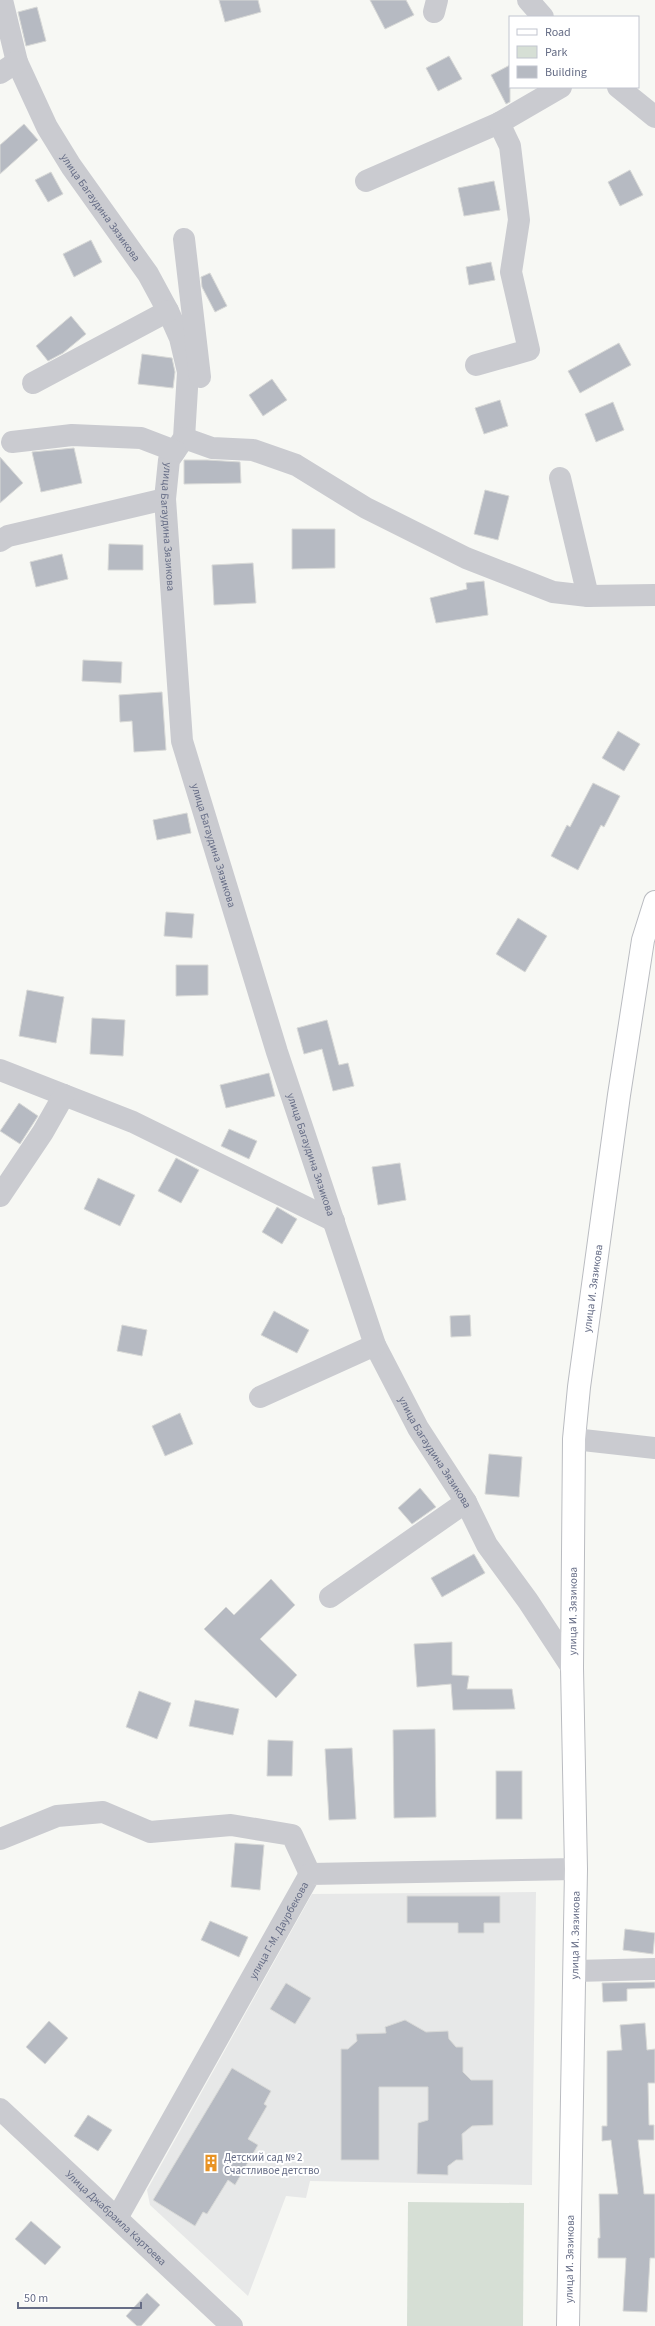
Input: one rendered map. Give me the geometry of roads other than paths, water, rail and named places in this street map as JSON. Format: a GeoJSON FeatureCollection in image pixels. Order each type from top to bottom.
{"type":"FeatureCollection","features":[{"type":"Feature","properties":{"kind":"main road","name":"улица И. Зязикова"},"geometry":{"type":"LineString","coordinates":[[568,2326],[576,1869],[572,1668],[574,1439],[579,1387],[619,1095],[643,940],[655,902]]}},
{"type":"Feature","properties":{"kind":"street","name":"улица Багаудина Зязикова"},"geometry":{"type":"LineString","coordinates":[[2,0],[8,68],[71,166],[148,274],[168,311],[180,338],[188,372],[181,436],[169,460],[165,498],[182,741],[277,1052],[375,1345],[418,1428],[466,1502],[487,1545],[528,1601],[572,1668]]}},
{"type":"Feature","properties":{"kind":"street"},"geometry":{"type":"LineString","coordinates":[[528,0],[542,16]]}},
{"type":"Feature","properties":{"kind":"street"},"geometry":{"type":"LineString","coordinates":[[366,181],[499,123],[559,88]]}},
{"type":"Feature","properties":{"kind":"street"},"geometry":{"type":"LineString","coordinates":[[619,88],[655,117]]}},
{"type":"Feature","properties":{"kind":"street"},"geometry":{"type":"LineString","coordinates":[[476,365],[528,350],[511,272],[519,220],[510,146],[499,123]]}},
{"type":"Feature","properties":{"kind":"street"},"geometry":{"type":"LineString","coordinates":[[181,436],[198,395],[201,375],[184,239]]}},
{"type":"Feature","properties":{"kind":"street"},"geometry":{"type":"LineString","coordinates":[[33,383],[168,311]]}},
{"type":"Feature","properties":{"kind":"street"},"geometry":{"type":"LineString","coordinates":[[12,442],[72,435],[142,438],[181,436],[212,448],[253,450],[296,465],[366,508],[466,558],[553,592],[588,596],[655,595]]}},
{"type":"Feature","properties":{"kind":"street"},"geometry":{"type":"LineString","coordinates":[[560,478],[588,596]]}},
{"type":"Feature","properties":{"kind":"street"},"geometry":{"type":"LineString","coordinates":[[0,541],[8,536],[165,498]]}},
{"type":"Feature","properties":{"kind":"street"},"geometry":{"type":"LineString","coordinates":[[0,1070],[133,1122],[334,1222]]}},
{"type":"Feature","properties":{"kind":"street"},"geometry":{"type":"LineString","coordinates":[[0,1196],[43,1132],[64,1095]]}},
{"type":"Feature","properties":{"kind":"street"},"geometry":{"type":"LineString","coordinates":[[260,1397],[375,1345]]}},
{"type":"Feature","properties":{"kind":"street"},"geometry":{"type":"LineString","coordinates":[[574,1439],[655,1448]]}},
{"type":"Feature","properties":{"kind":"street"},"geometry":{"type":"LineString","coordinates":[[330,1596],[466,1502]]}},
{"type":"Feature","properties":{"kind":"street"},"geometry":{"type":"LineString","coordinates":[[0,1839],[57,1816],[103,1812],[150,1832],[231,1825],[292,1835],[310,1874]]}},
{"type":"Feature","properties":{"kind":"street","name":"улица Г-М. Даурбекова"},"geometry":{"type":"LineString","coordinates":[[117,2218],[310,1874],[576,1869]]}},
{"type":"Feature","properties":{"kind":"street"},"geometry":{"type":"LineString","coordinates":[[575,1971],[655,1969]]}},
{"type":"Feature","properties":{"kind":"street","name":"Улица Джабраила Картоева"},"geometry":{"type":"LineString","coordinates":[[0,2109],[232,2326]]}},
{"type":"Feature","properties":{"kind":"place","name":"Детский сад № 2 Счастливое детство"},"geometry":{"type":"Point","coordinates":[211,2163]}}]}
